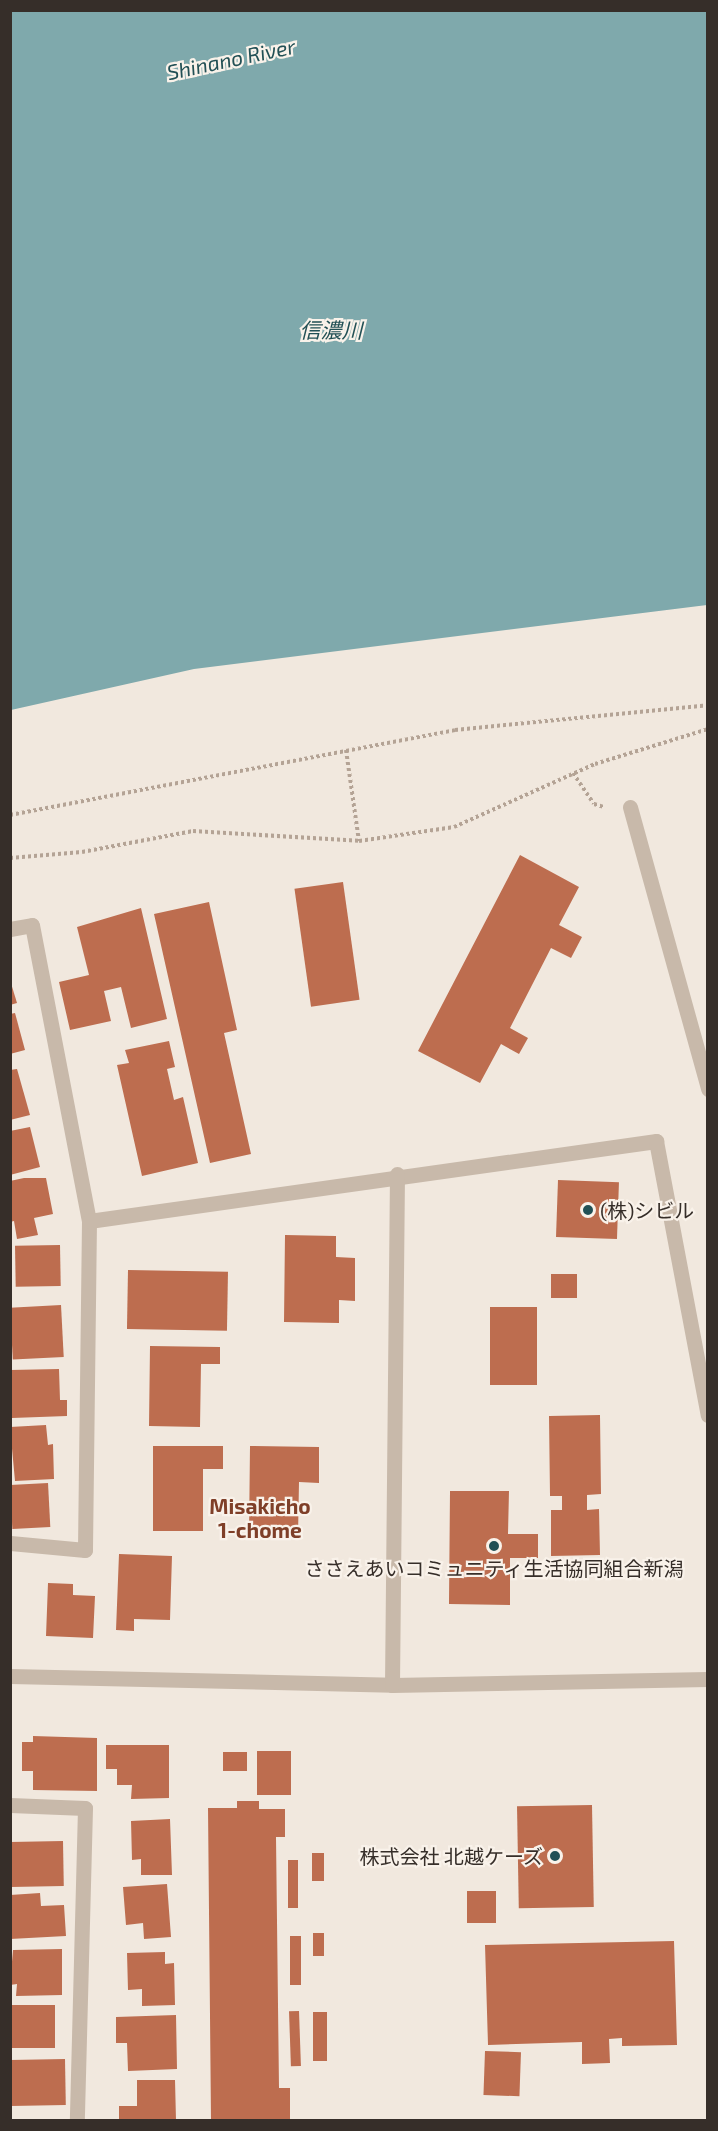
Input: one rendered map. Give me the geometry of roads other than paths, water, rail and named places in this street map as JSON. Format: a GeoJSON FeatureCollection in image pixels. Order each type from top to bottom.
{"type":"FeatureCollection","features":[{"type":"Feature","properties":{"kind":"street"},"geometry":{"type":"LineString","coordinates":[[630,807],[708,1089]]}},
{"type":"Feature","properties":{"kind":"street"},"geometry":{"type":"LineString","coordinates":[[10,929],[32,926],[89,1221],[85,1550],[10,1543]]}},
{"type":"Feature","properties":{"kind":"street"},"geometry":{"type":"LineString","coordinates":[[89,1221],[397,1174],[656,1141],[708,1415]]}},
{"type":"Feature","properties":{"kind":"street"},"geometry":{"type":"LineString","coordinates":[[392,1685],[397,1174]]}},
{"type":"Feature","properties":{"kind":"street"},"geometry":{"type":"LineString","coordinates":[[10,1676],[392,1685],[708,1680]]}},
{"type":"Feature","properties":{"kind":"street"},"geometry":{"type":"LineString","coordinates":[[10,1805],[85,1808],[77,2121]]}},
{"type":"Feature","properties":{"kind":"water","name":"信濃川"},"geometry":{"type":"Polygon","coordinates":[[[10,11],[707,11],[707,605],[194,669],[11,710],[10,11]]]}},
{"type":"Feature","properties":{"kind":"place","name":"(株)シビル"},"geometry":{"type":"Point","coordinates":[588,1210]}},
{"type":"Feature","properties":{"kind":"place","name":"ささえあいコミュニティ生活協同組合新潟"},"geometry":{"type":"Point","coordinates":[494,1546]}},
{"type":"Feature","properties":{"kind":"place","name":"株式会社 北越ケーズ"},"geometry":{"type":"Point","coordinates":[555,1856]}},
{"type":"Feature","properties":{"kind":"district","name":"Misakicho 1-chome"},"geometry":{"type":"Point","coordinates":[260,1518]}},
{"type":"Feature","properties":{"kind":"water label","name":"Shinano River"},"geometry":{"type":"Point","coordinates":[231,59]}}]}
